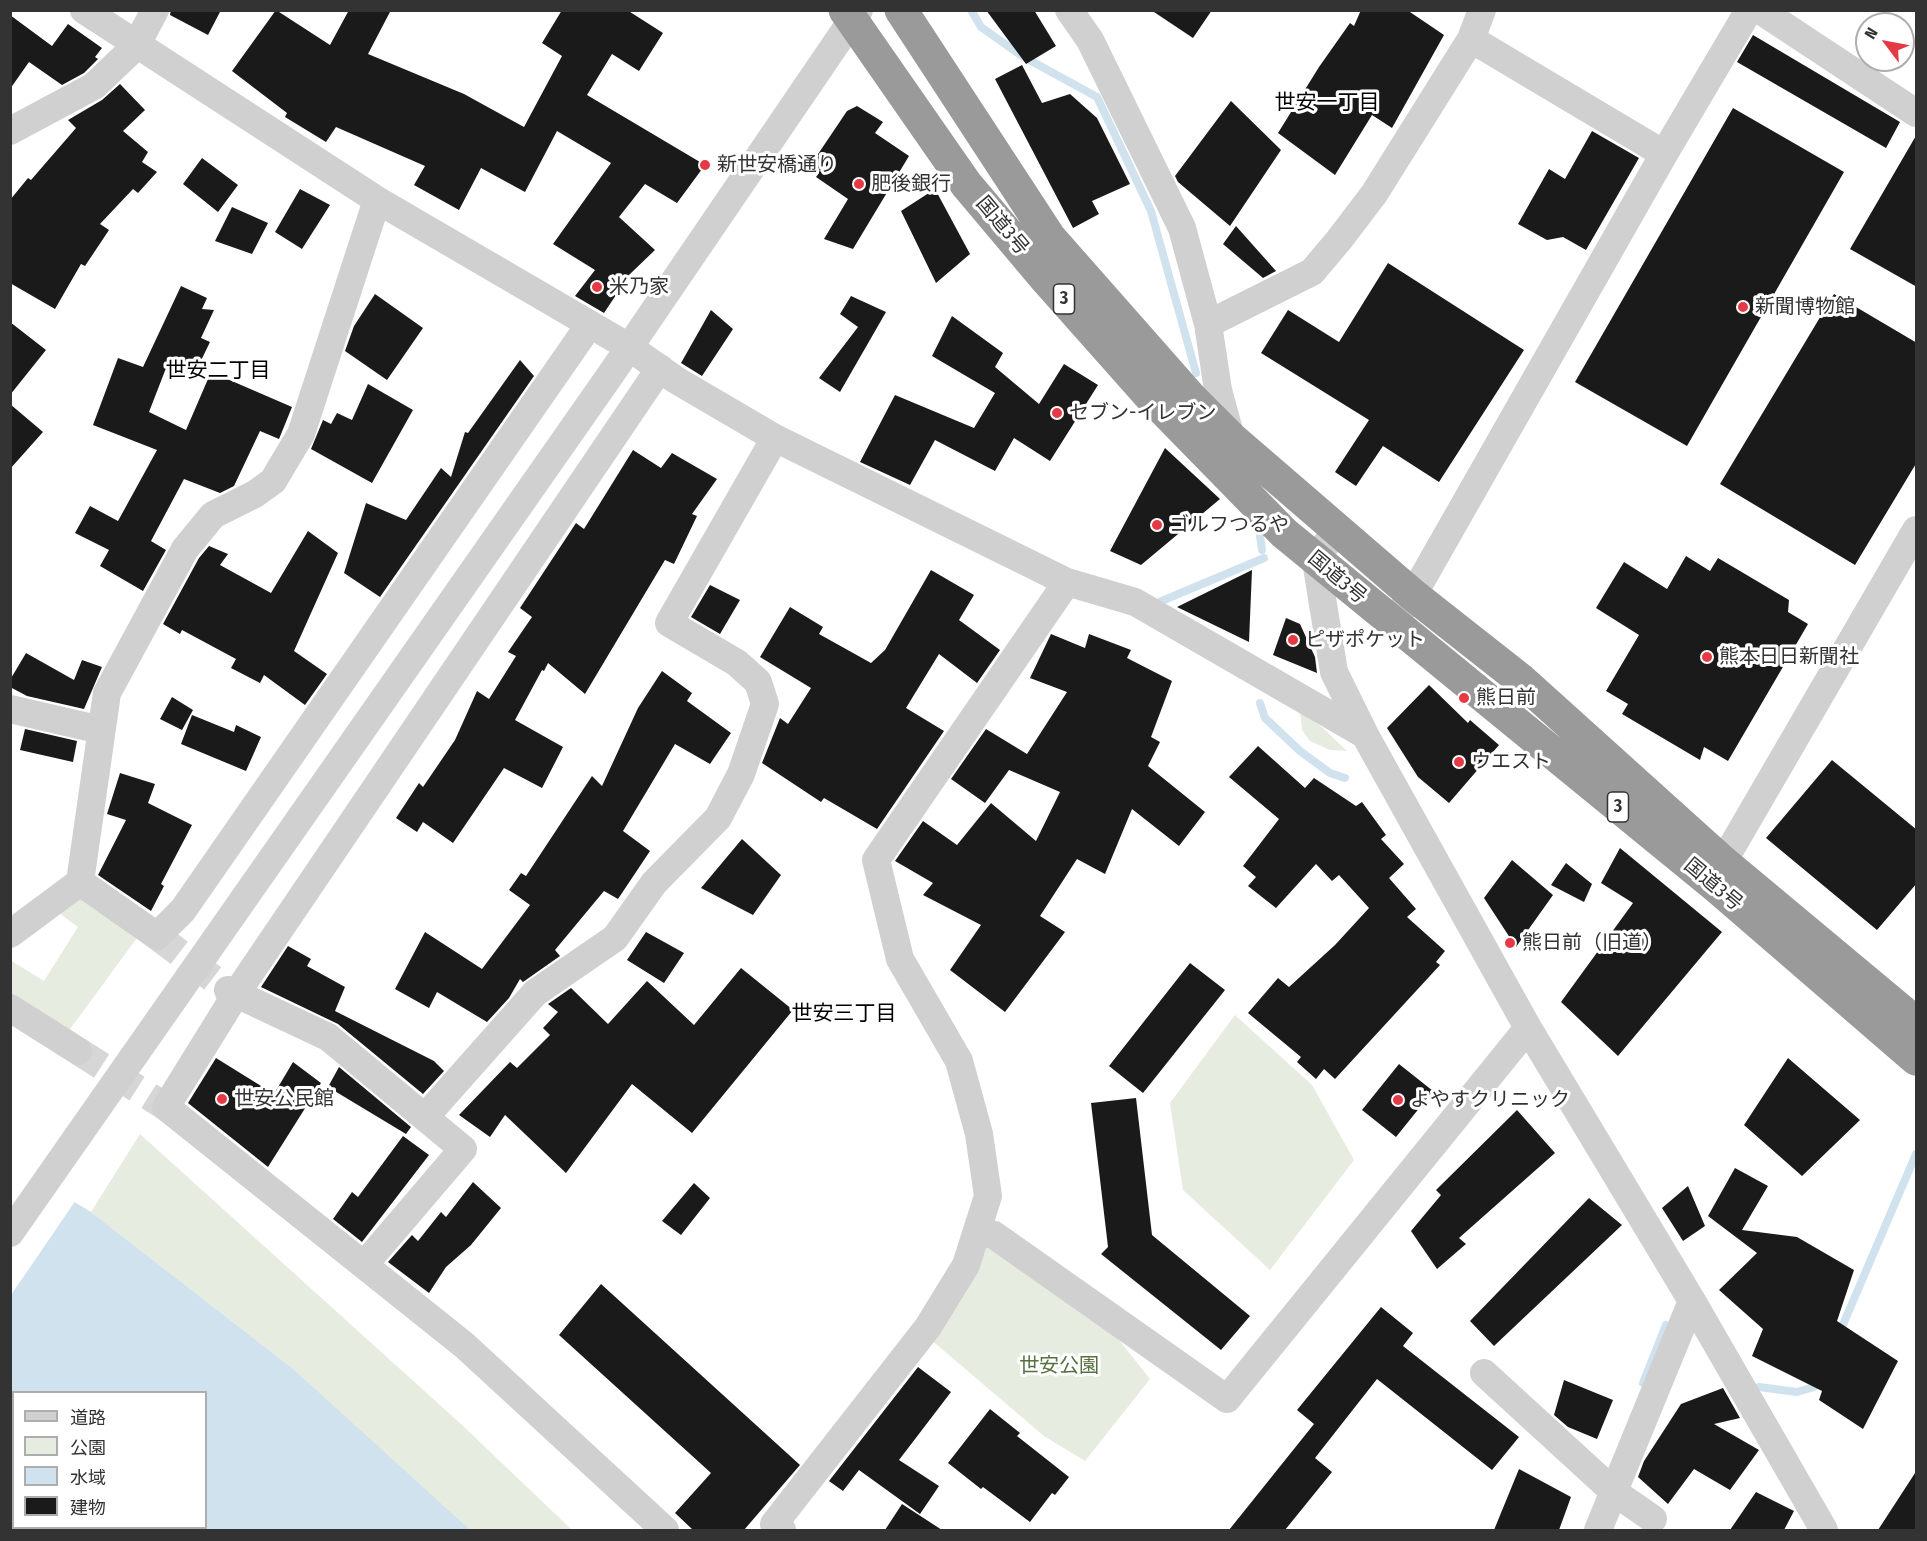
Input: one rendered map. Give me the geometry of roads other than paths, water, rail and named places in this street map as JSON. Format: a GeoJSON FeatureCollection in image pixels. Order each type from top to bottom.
{"type":"FeatureCollection","features":[{"type":"Feature","properties":{"kind":"highway","name":"国道3号"},"geometry":{"type":"LineString","coordinates":[[901,10],[1050,238],[1191,398],[1231,438],[1413,595],[1521,680],[1723,862],[1917,1023]]}},
{"type":"Feature","properties":{"kind":"highway","name":"国道3号"},"geometry":{"type":"LineString","coordinates":[[852,15],[966,184],[1046,279],[1198,448],[1316,561],[1718,888],[1917,1059]]}},
{"type":"Feature","properties":{"kind":"street"},"geometry":{"type":"LineString","coordinates":[[84,10],[136,46],[377,200],[630,347],[676,380],[776,438],[1067,582],[1135,602],[1365,735]]}},
{"type":"Feature","properties":{"kind":"street"},"geometry":{"type":"LineString","coordinates":[[10,131],[94,86],[136,46],[155,10]]}},
{"type":"Feature","properties":{"kind":"street"},"geometry":{"type":"LineString","coordinates":[[1069,10],[1090,40],[1182,228],[1208,324],[1218,390],[1231,438]]}},
{"type":"Feature","properties":{"kind":"street"},"geometry":{"type":"LineString","coordinates":[[1208,324],[1312,272],[1374,194],[1471,39],[1482,10]]}},
{"type":"Feature","properties":{"kind":"street"},"geometry":{"type":"LineString","coordinates":[[1392,623],[1413,595],[1664,154],[1749,10]]}},
{"type":"Feature","properties":{"kind":"street"},"geometry":{"type":"LineString","coordinates":[[1760,10],[1917,113]]}},
{"type":"Feature","properties":{"kind":"street"},"geometry":{"type":"LineString","coordinates":[[10,1233],[630,347],[852,15]]}},
{"type":"Feature","properties":{"kind":"street"},"geometry":{"type":"LineString","coordinates":[[1471,39],[1664,154]]}},
{"type":"Feature","properties":{"kind":"street"},"geometry":{"type":"LineString","coordinates":[[10,934],[80,882],[107,693],[185,549],[213,515],[255,494],[273,481],[301,434],[377,200]]}},
{"type":"Feature","properties":{"kind":"street"},"geometry":{"type":"LineString","coordinates":[[80,882],[158,936],[183,910],[590,324]]}},
{"type":"Feature","properties":{"kind":"street"},"geometry":{"type":"LineString","coordinates":[[660,368],[232,992],[166,1107],[464,1345],[664,1530]]}},
{"type":"Feature","properties":{"kind":"street"},"geometry":{"type":"LineString","coordinates":[[425,1117],[535,993],[615,938],[654,883],[717,818],[741,774],[765,704],[758,682],[737,663],[669,623],[776,438]]}},
{"type":"Feature","properties":{"kind":"street"},"geometry":{"type":"LineString","coordinates":[[1336,528],[1316,561],[1334,672],[1365,735],[1528,1028],[1692,1301],[1824,1530]]}},
{"type":"Feature","properties":{"kind":"street"},"geometry":{"type":"LineString","coordinates":[[1723,862],[1917,530]]}},
{"type":"Feature","properties":{"kind":"street"},"geometry":{"type":"LineString","coordinates":[[774,1528],[928,1327],[966,1265],[988,1196],[979,1134],[959,1061],[900,960],[876,860],[1067,582]]}},
{"type":"Feature","properties":{"kind":"street"},"geometry":{"type":"LineString","coordinates":[[10,709],[101,730]]}},
{"type":"Feature","properties":{"kind":"street"},"geometry":{"type":"LineString","coordinates":[[232,992],[328,1036],[463,1149],[364,1265]]}},
{"type":"Feature","properties":{"kind":"street"},"geometry":{"type":"LineString","coordinates":[[10,1008],[78,1051]]}},
{"type":"Feature","properties":{"kind":"street"},"geometry":{"type":"LineString","coordinates":[[977,1231],[994,1235],[1227,1399],[1528,1028]]}},
{"type":"Feature","properties":{"kind":"street"},"geometry":{"type":"LineString","coordinates":[[1598,1530],[1692,1301]]}},
{"type":"Feature","properties":{"kind":"street"},"geometry":{"type":"LineString","coordinates":[[1484,1373],[1614,1492],[1653,1519]]}},
{"type":"Feature","properties":{"kind":"water"},"geometry":{"type":"Polygon","coordinates":[[[10,1163],[91,1212],[292,1368],[470,1530],[47,1529],[207,1529],[207,1391],[12,1391],[12,1504],[10,1163]]]}},
{"type":"Feature","properties":{"kind":"waterway"},"geometry":{"type":"LineString","coordinates":[[971,10],[981,27],[1022,56],[1097,97],[1151,211],[1196,373]]}},
{"type":"Feature","properties":{"kind":"waterway"},"geometry":{"type":"LineString","coordinates":[[1260,536],[1262,550]]}},
{"type":"Feature","properties":{"kind":"waterway"},"geometry":{"type":"LineString","coordinates":[[1157,603],[1264,558]]}},
{"type":"Feature","properties":{"kind":"waterway"},"geometry":{"type":"LineString","coordinates":[[1260,703],[1265,718],[1300,751],[1330,773],[1345,778]]}},
{"type":"Feature","properties":{"kind":"waterway"},"geometry":{"type":"LineString","coordinates":[[1839,1334],[1916,1154]]}},
{"type":"Feature","properties":{"kind":"waterway"},"geometry":{"type":"LineString","coordinates":[[1643,1383],[1666,1325]]}},
{"type":"Feature","properties":{"kind":"waterway"},"geometry":{"type":"LineString","coordinates":[[1759,1387],[1797,1392],[1814,1387],[1818,1378]]}},
{"type":"Feature","properties":{"kind":"tunnel"},"geometry":{"type":"LineString","coordinates":[[157,936],[228,990]]}},
{"type":"Feature","properties":{"kind":"tunnel"},"geometry":{"type":"LineString","coordinates":[[78,1051],[166,1107]]}},
{"type":"Feature","properties":{"kind":"place","name":"新世安橋通り"},"geometry":{"type":"Point","coordinates":[705,165]}},
{"type":"Feature","properties":{"kind":"place","name":"肥後銀行"},"geometry":{"type":"Point","coordinates":[859,184]}},
{"type":"Feature","properties":{"kind":"place","name":"米乃家"},"geometry":{"type":"Point","coordinates":[597,287]}},
{"type":"Feature","properties":{"kind":"place","name":"新聞博物館"},"geometry":{"type":"Point","coordinates":[1743,307]}},
{"type":"Feature","properties":{"kind":"place","name":"セブン-イレブン"},"geometry":{"type":"Point","coordinates":[1057,413]}},
{"type":"Feature","properties":{"kind":"place","name":"ゴルフつるや"},"geometry":{"type":"Point","coordinates":[1157,525]}},
{"type":"Feature","properties":{"kind":"place","name":"ピザポケット"},"geometry":{"type":"Point","coordinates":[1293,640]}},
{"type":"Feature","properties":{"kind":"place","name":"熊本日日新聞社"},"geometry":{"type":"Point","coordinates":[1707,657]}},
{"type":"Feature","properties":{"kind":"place","name":"熊日前"},"geometry":{"type":"Point","coordinates":[1464,698]}},
{"type":"Feature","properties":{"kind":"place","name":"ウエスト"},"geometry":{"type":"Point","coordinates":[1459,762]}},
{"type":"Feature","properties":{"kind":"place","name":"熊日前（旧道）"},"geometry":{"type":"Point","coordinates":[1510,943]}},
{"type":"Feature","properties":{"kind":"place","name":"世安公民館"},"geometry":{"type":"Point","coordinates":[222,1099]}},
{"type":"Feature","properties":{"kind":"place","name":"よやすクリニック"},"geometry":{"type":"Point","coordinates":[1398,1100]}},
{"type":"Feature","properties":{"kind":"district","name":"世安一丁目"},"geometry":{"type":"Point","coordinates":[1327,103]}},
{"type":"Feature","properties":{"kind":"district","name":"世安二丁目"},"geometry":{"type":"Point","coordinates":[218,371]}},
{"type":"Feature","properties":{"kind":"district","name":"世安三丁目"},"geometry":{"type":"Point","coordinates":[844,1014]}},
{"type":"Feature","properties":{"kind":"park label","name":"世安公園"},"geometry":{"type":"Point","coordinates":[1059,1366]}}]}
